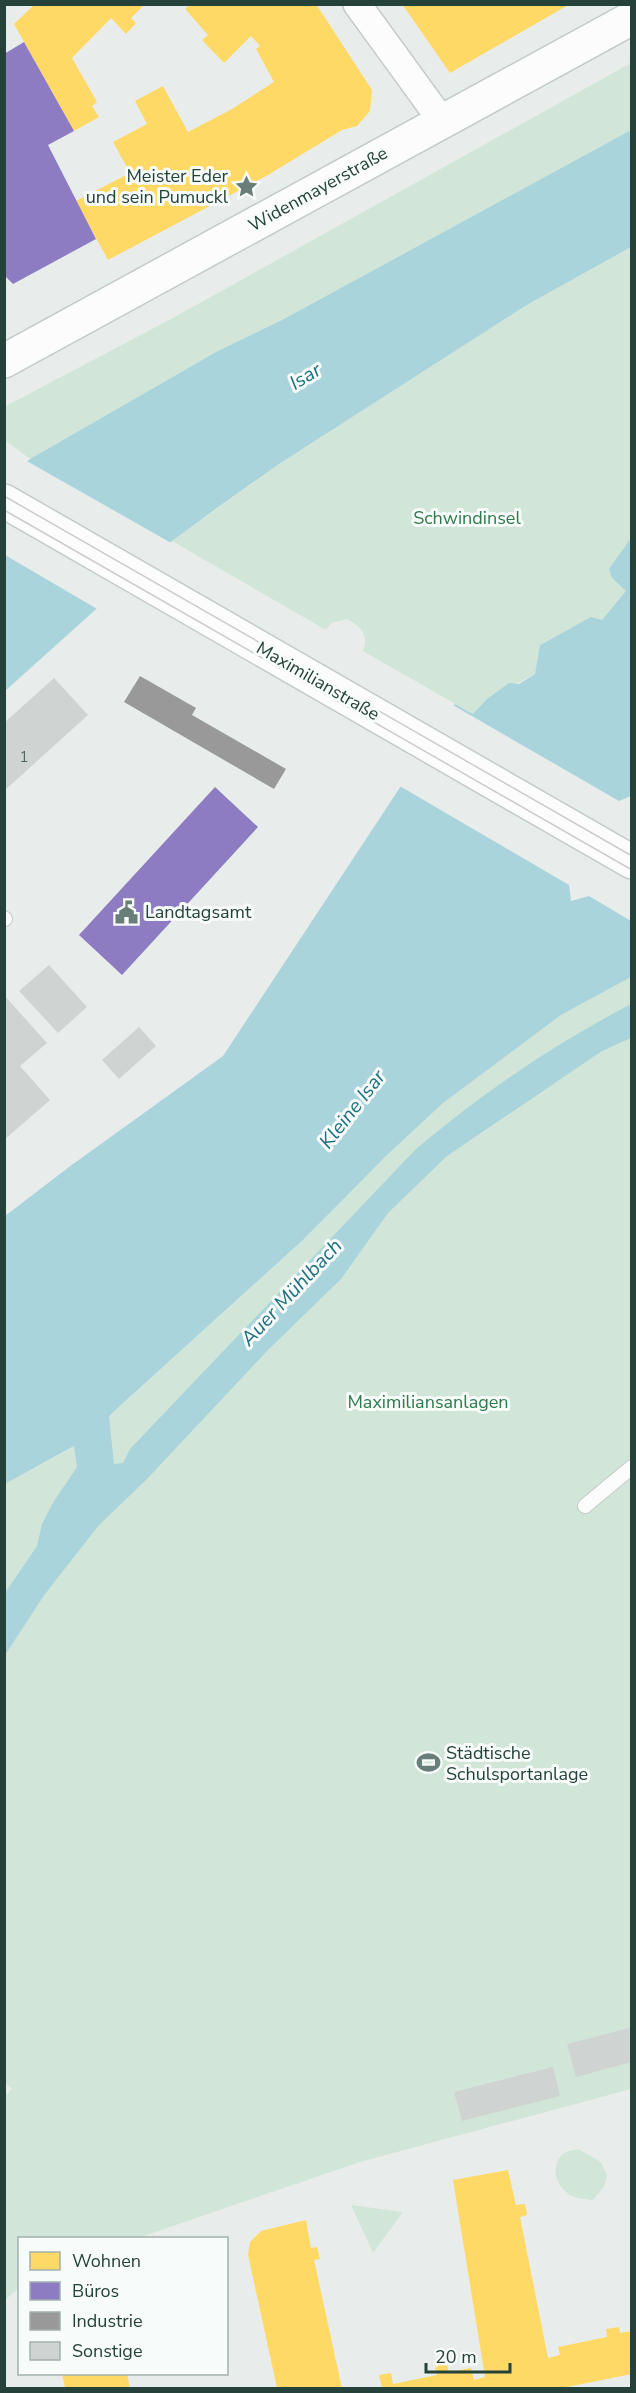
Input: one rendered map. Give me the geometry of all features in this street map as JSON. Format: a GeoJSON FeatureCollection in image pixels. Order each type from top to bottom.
{"type":"FeatureCollection","features":[{"type":"Feature","properties":{"kind":"main road","name":"Widenmayerstraße"},"geometry":{"type":"LineString","coordinates":[[8,354],[632,18]]}},
{"type":"Feature","properties":{"kind":"main road","name":"Maximilianstraße"},"geometry":{"type":"LineString","coordinates":[[4,501],[632,862]]}},
{"type":"Feature","properties":{"kind":"street"},"geometry":{"type":"LineString","coordinates":[[357,4],[442,120]]}},
{"type":"Feature","properties":{"kind":"lane"},"geometry":{"type":"LineString","coordinates":[[585,1506],[632,1467]]}},
{"type":"Feature","properties":{"kind":"green space"},"geometry":{"type":"Polygon","coordinates":[[[631,63],[631,130],[282,320],[216,352],[30,459],[5,440],[4,407],[171,319],[631,63]]]}},
{"type":"Feature","properties":{"kind":"green space","name":"Schwindinsel"},"geometry":{"type":"Polygon","coordinates":[[[631,247],[631,538],[623,549],[612,578],[627,591],[602,620],[571,628],[541,644],[535,674],[487,699],[473,714],[363,651],[365,640],[362,632],[347,619],[331,623],[326,630],[172,541],[279,464],[525,306],[631,247]]]}},
{"type":"Feature","properties":{"kind":"green space","name":"Maximiliansanlagen"},"geometry":{"type":"Polygon","coordinates":[[[631,977],[631,2089],[360,2162],[141,2237],[18,2237],[18,2289],[5,2300],[4,2097],[12,2089],[4,2082],[5,1484],[70,1449],[304,1239],[443,1102],[561,1015],[631,977]]]}},
{"type":"Feature","properties":{"kind":"green space"},"geometry":{"type":"Polygon","coordinates":[[[578,2149],[601,2162],[607,2176],[604,2187],[593,2200],[570,2195],[561,2187],[556,2176],[559,2158],[565,2152],[578,2149]]]}},
{"type":"Feature","properties":{"kind":"green space"},"geometry":{"type":"Polygon","coordinates":[[[351,2205],[403,2212],[373,2253],[351,2205]]]}},
{"type":"Feature","properties":{"kind":"water","name":"Isar"},"geometry":{"type":"Polygon","coordinates":[[[631,130],[631,247],[525,306],[279,464],[172,541],[5,691],[5,481],[30,459],[216,352],[282,320],[631,130]]]}},
{"type":"Feature","properties":{"kind":"water"},"geometry":{"type":"Polygon","coordinates":[[[631,538],[631,977],[561,1015],[443,1103],[387,1155],[304,1239],[109,1416],[114,1464],[123,1463],[130,1449],[415,1150],[519,1071],[573,1036],[631,1004],[631,1038],[602,1051],[447,1156],[388,1213],[341,1279],[268,1350],[146,1480],[99,1525],[45,1594],[5,1655],[5,1593],[37,1546],[42,1524],[54,1501],[77,1467],[74,1446],[5,1484],[5,1216],[223,1056],[455,704],[473,714],[487,699],[509,683],[519,684],[535,674],[540,645],[591,617],[602,620],[626,591],[612,578],[609,569],[631,538]]]}},
{"type":"Feature","properties":{"kind":"pier"},"geometry":{"type":"Polygon","coordinates":[[[25,460],[173,544],[99,610],[5,555],[4,477],[25,460]]]}},
{"type":"Feature","properties":{"kind":"pier"},"geometry":{"type":"Polygon","coordinates":[[[451,704],[619,801],[631,796],[631,921],[589,896],[571,901],[569,885],[398,785],[451,704]]]}},
{"type":"Feature","properties":{"kind":"building: Wohnen"},"geometry":{"type":"Polygon","coordinates":[[[35,4],[145,4],[131,18],[136,23],[126,34],[111,18],[72,58],[97,102],[92,106],[99,117],[74,131],[14,24],[35,4]]]}},
{"type":"Feature","properties":{"kind":"building: Wohnen"},"geometry":{"type":"Polygon","coordinates":[[[190,4],[316,4],[372,90],[370,111],[357,126],[342,130],[268,175],[108,260],[76,201],[130,173],[113,142],[147,124],[135,101],[163,86],[188,132],[232,109],[274,82],[256,49],[260,46],[251,36],[224,63],[202,40],[208,35],[185,9],[190,4]]]}},
{"type":"Feature","properties":{"kind":"building: Wohnen"},"geometry":{"type":"Polygon","coordinates":[[[402,4],[570,4],[450,73],[402,4]]]}},
{"type":"Feature","properties":{"kind":"building: Wohnen"},"geometry":{"type":"Polygon","coordinates":[[[508,2170],[516,2205],[525,2204],[527,2215],[520,2217],[548,2358],[560,2355],[558,2347],[607,2337],[606,2329],[619,2327],[620,2333],[632,2331],[632,2374],[562,2388],[382,2388],[379,2375],[391,2373],[393,2384],[437,2375],[434,2363],[446,2361],[449,2372],[471,2368],[474,2380],[485,2377],[453,2180],[508,2170]]]}},
{"type":"Feature","properties":{"kind":"building: Wohnen"},"geometry":{"type":"Polygon","coordinates":[[[306,2220],[311,2248],[317,2247],[320,2259],[314,2260],[342,2388],[277,2388],[248,2255],[250,2242],[261,2231],[306,2220]]]}},
{"type":"Feature","properties":{"kind":"building: Wohnen"},"geometry":{"type":"Polygon","coordinates":[[[62,2375],[127,2375],[130,2388],[65,2388],[62,2375]]]}},
{"type":"Feature","properties":{"kind":"building: Büros"},"geometry":{"type":"Polygon","coordinates":[[[24,42],[74,131],[48,145],[96,239],[13,284],[6,277],[4,278],[4,54],[24,42]]]}},
{"type":"Feature","properties":{"kind":"building: Büros"},"geometry":{"type":"Polygon","coordinates":[[[215,787],[258,827],[122,975],[79,935],[215,787]]]}},
{"type":"Feature","properties":{"kind":"building: Industrie"},"geometry":{"type":"Polygon","coordinates":[[[140,676],[196,708],[192,715],[286,769],[274,789],[124,702],[140,676]]]}},
{"type":"Feature","properties":{"kind":"building: Sonstige"},"geometry":{"type":"Polygon","coordinates":[[[54,678],[88,715],[4,791],[4,723],[54,678]]]}},
{"type":"Feature","properties":{"kind":"building: Sonstige"},"geometry":{"type":"Polygon","coordinates":[[[49,965],[87,1007],[58,1033],[19,991],[49,965]]]}},
{"type":"Feature","properties":{"kind":"building: Sonstige"},"geometry":{"type":"Polygon","coordinates":[[[4,995],[47,1043],[20,1066],[50,1100],[4,1140],[4,995]]]}},
{"type":"Feature","properties":{"kind":"building: Sonstige"},"geometry":{"type":"Polygon","coordinates":[[[139,1027],[156,1046],[119,1079],[102,1060],[139,1027]]]}},
{"type":"Feature","properties":{"kind":"building: Sonstige"},"geometry":{"type":"Polygon","coordinates":[[[629,2028],[632,2039],[632,2062],[576,2077],[567,2044],[629,2028]]]}},
{"type":"Feature","properties":{"kind":"building: Sonstige"},"geometry":{"type":"Polygon","coordinates":[[[553,2067],[560,2096],[462,2121],[454,2092],[553,2067]]]}},
{"type":"Feature","properties":{"kind":"tram line"},"geometry":{"type":"LineString","coordinates":[[4,496],[632,856]]}},
{"type":"Feature","properties":{"kind":"tram line"},"geometry":{"type":"LineString","coordinates":[[4,510],[632,870]]}},
{"type":"Feature","properties":{"kind":"place","name":"Meister Eder und sein Pumuckl"},"geometry":{"type":"Point","coordinates":[246,186]}},
{"type":"Feature","properties":{"kind":"place","name":"Landtagsamt"},"geometry":{"type":"Point","coordinates":[127,912]}},
{"type":"Feature","properties":{"kind":"place","name":"Städtische Schulsportanlage"},"geometry":{"type":"Point","coordinates":[428,1763]}},
{"type":"Feature","properties":{"kind":"water label","name":"Kleine Isar"},"geometry":{"type":"Point","coordinates":[352,1109]}},
{"type":"Feature","properties":{"kind":"water label","name":"Auer Mühlbach"},"geometry":{"type":"Point","coordinates":[291,1292]}}]}
